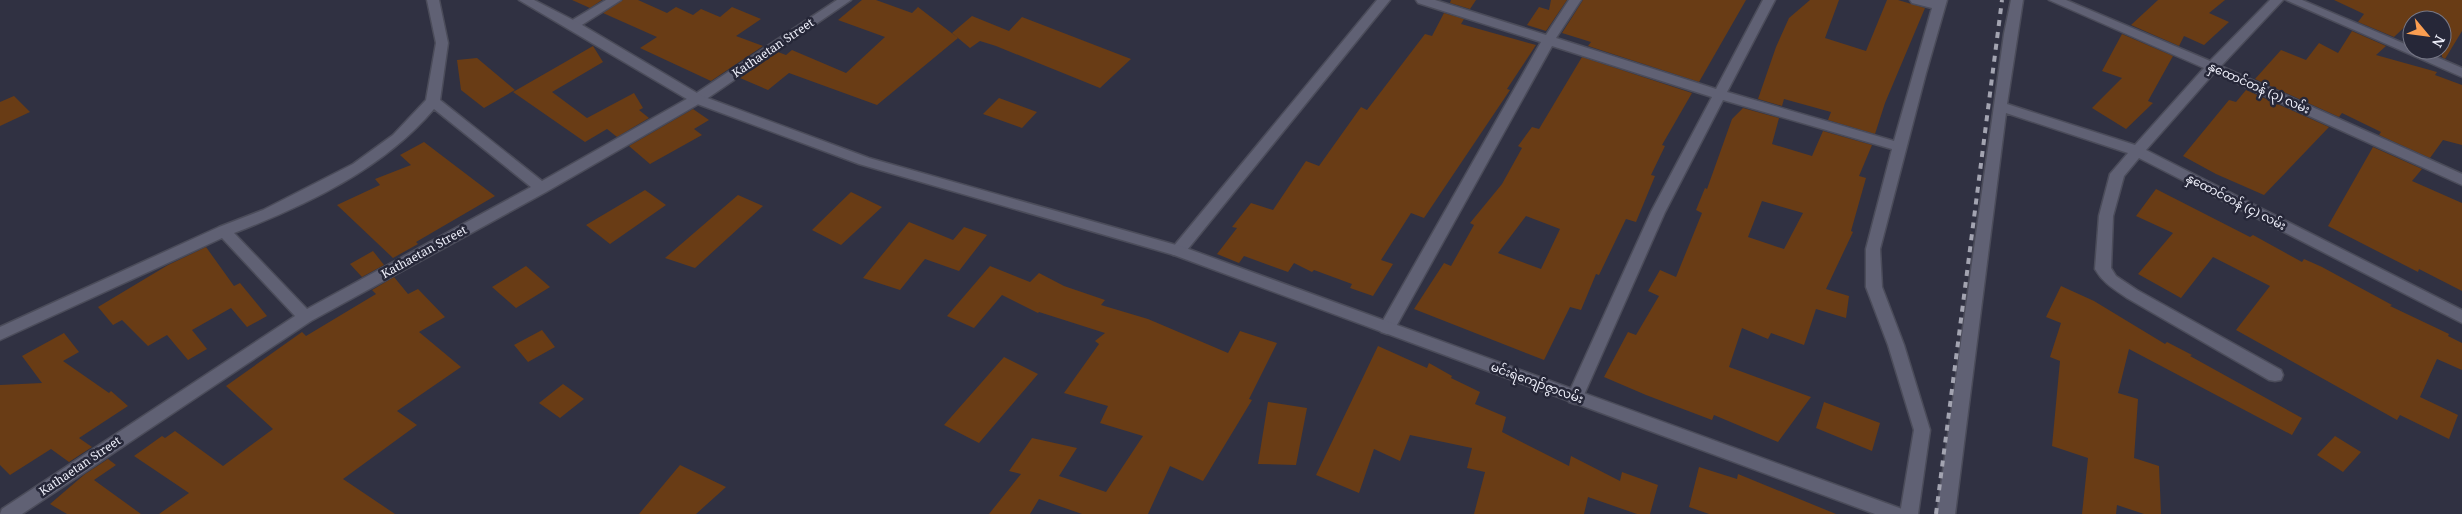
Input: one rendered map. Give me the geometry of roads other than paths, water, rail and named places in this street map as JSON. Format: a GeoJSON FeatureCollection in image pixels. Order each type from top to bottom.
{"type":"FeatureCollection","features":[{"type":"Feature","properties":{"kind":"street","name":"မင်းရဲကျော်ဇွာလမ်း"},"geometry":{"type":"LineString","coordinates":[[525,0],[573,25],[697,99],[864,161],[1178,251],[1896,514]]}},
{"type":"Feature","properties":{"kind":"street"},"geometry":{"type":"LineString","coordinates":[[573,25],[615,0]]}},
{"type":"Feature","properties":{"kind":"street","name":"Kathaetan Street"},"geometry":{"type":"LineString","coordinates":[[8,514],[305,318],[541,188],[697,99],[844,0]]}},
{"type":"Feature","properties":{"kind":"street"},"geometry":{"type":"LineString","coordinates":[[1178,251],[1384,0]]}},
{"type":"Feature","properties":{"kind":"street"},"geometry":{"type":"LineString","coordinates":[[1422,0],[1721,95],[1900,147]]}},
{"type":"Feature","properties":{"kind":"street"},"geometry":{"type":"LineString","coordinates":[[1387,328],[1549,40],[1575,0]]}},
{"type":"Feature","properties":{"kind":"street"},"geometry":{"type":"LineString","coordinates":[[1575,397],[1658,212],[1721,95],[1769,0]]}},
{"type":"Feature","properties":{"kind":"street"},"geometry":{"type":"LineString","coordinates":[[1908,514],[1922,430],[1896,345],[1874,287],[1873,249],[1940,3],[1916,0]]}},
{"type":"Feature","properties":{"kind":"street"},"geometry":{"type":"LineString","coordinates":[[1946,514],[2002,107],[2010,34],[2017,0]]}},
{"type":"Feature","properties":{"kind":"street","name":"နှထောင်တန် (၃) လမ်း"},"geometry":{"type":"LineString","coordinates":[[2055,0],[2212,67],[2462,180]]}},
{"type":"Feature","properties":{"kind":"street"},"geometry":{"type":"LineString","coordinates":[[2275,375],[2132,294],[2111,280],[2103,269],[2106,216],[2117,174],[2212,67],[2277,0]]}},
{"type":"Feature","properties":{"kind":"street"},"geometry":{"type":"LineString","coordinates":[[2292,0],[2462,73]]}},
{"type":"Feature","properties":{"kind":"street"},"geometry":{"type":"LineString","coordinates":[[0,334],[224,231],[268,214],[358,167],[398,138],[433,101],[442,43],[436,1]]}},
{"type":"Feature","properties":{"kind":"street"},"geometry":{"type":"LineString","coordinates":[[433,101],[541,188]]}},
{"type":"Feature","properties":{"kind":"street","name":"နှထောင်တန် (၄) လမ်း"},"geometry":{"type":"LineString","coordinates":[[2002,107],[2136,151],[2462,317]]}},
{"type":"Feature","properties":{"kind":"street"},"geometry":{"type":"LineString","coordinates":[[224,231],[305,318]]}},
{"type":"Feature","properties":{"kind":"railway"},"geometry":{"type":"LineString","coordinates":[[1936,514],[2002,0]]}}]}
